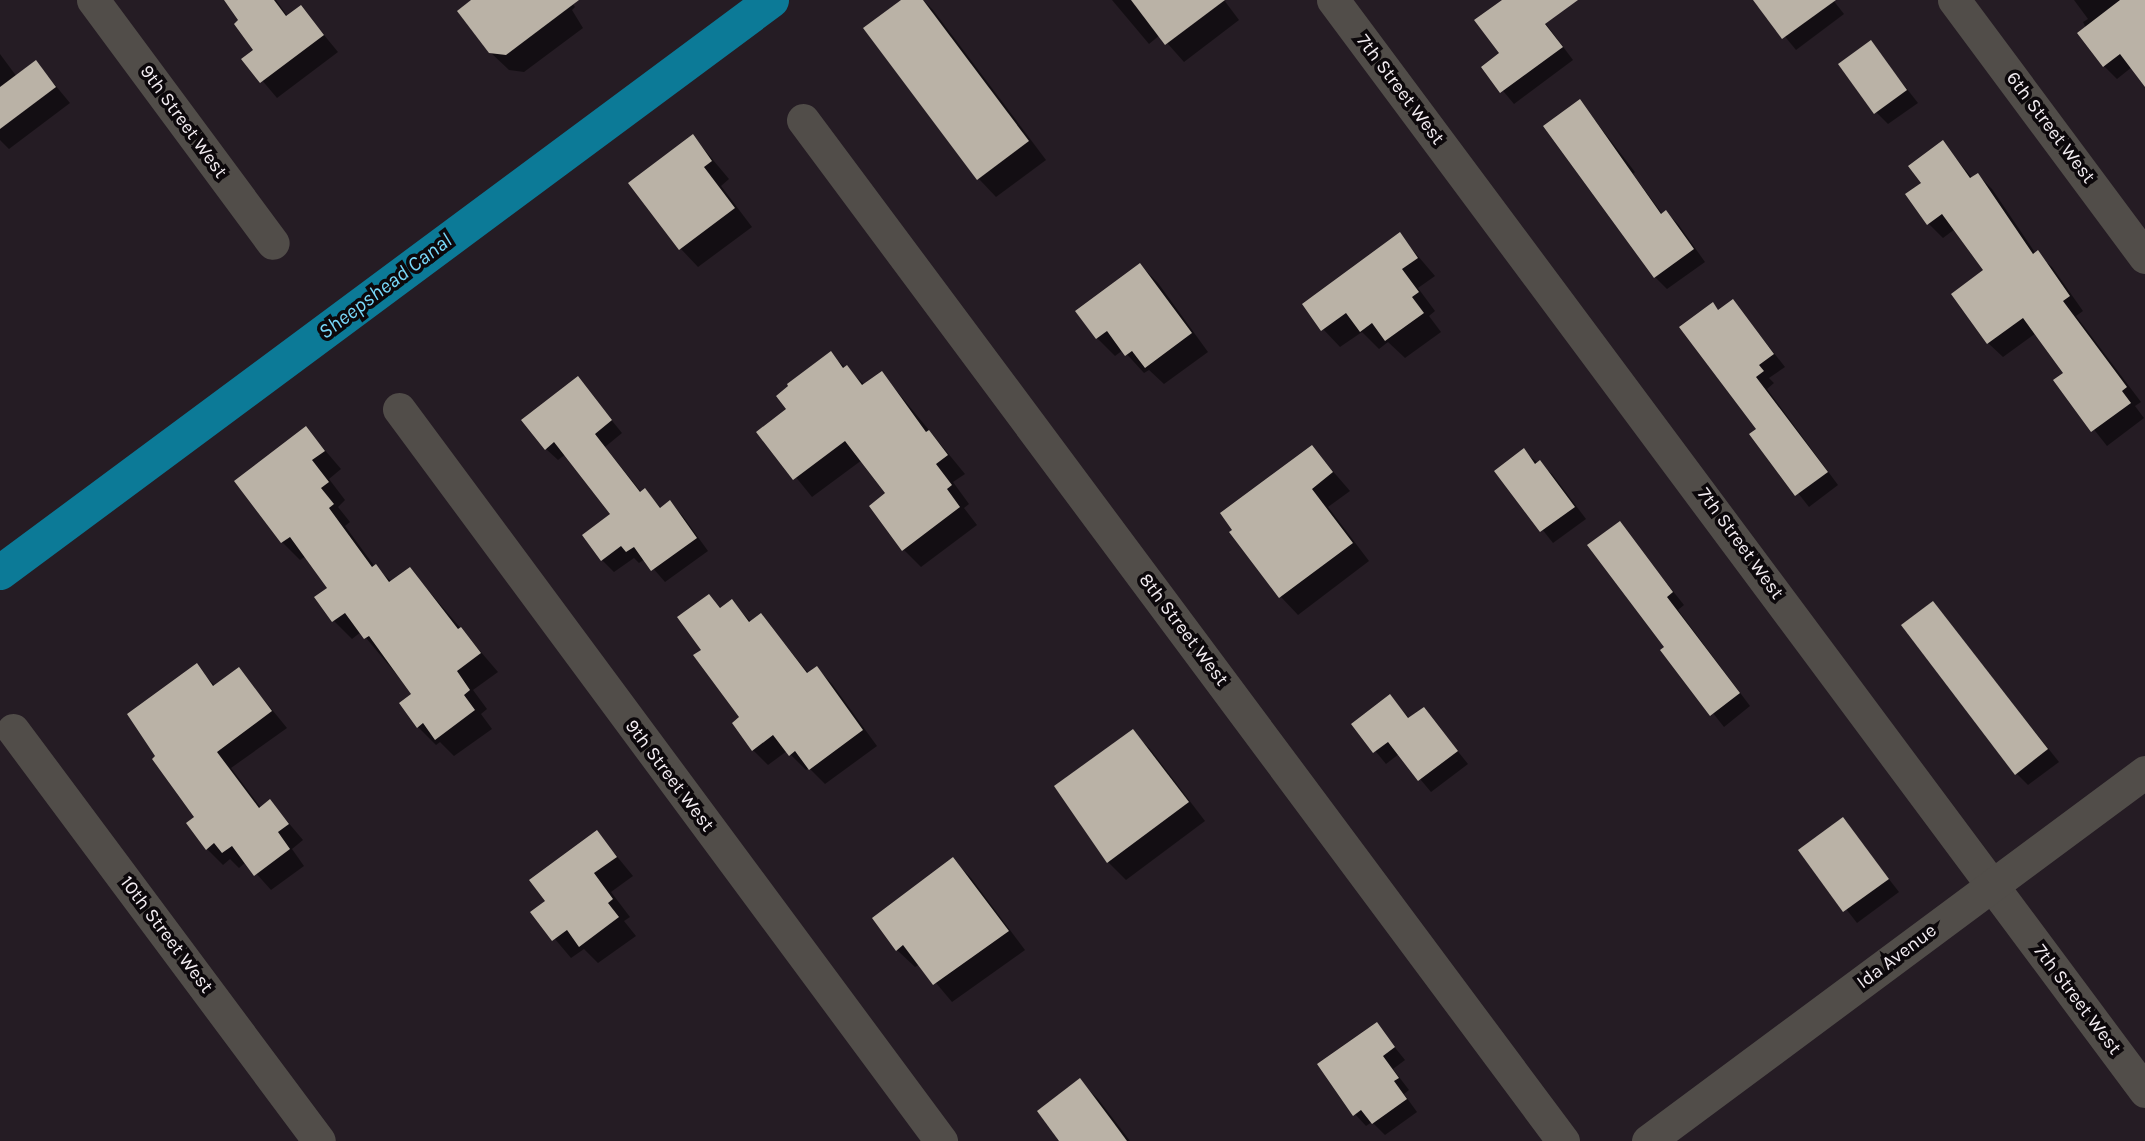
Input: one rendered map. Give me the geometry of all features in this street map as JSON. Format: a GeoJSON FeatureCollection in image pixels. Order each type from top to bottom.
{"type":"FeatureCollection","features":[{"type":"Feature","properties":{"kind":"street","name":"9th Street West"},"geometry":{"type":"LineString","coordinates":[[93,0],[273,243]]}},
{"type":"Feature","properties":{"kind":"street","name":"7th Street West"},"geometry":{"type":"LineString","coordinates":[[1333,0],[1713,507],[1991,887],[2145,1091]]}},
{"type":"Feature","properties":{"kind":"street","name":"6th Street West"},"geometry":{"type":"LineString","coordinates":[[1954,0],[2145,257]]}},
{"type":"Feature","properties":{"kind":"street","name":"8th Street West"},"geometry":{"type":"LineString","coordinates":[[803,120],[1563,1141]]}},
{"type":"Feature","properties":{"kind":"street","name":"9th Street West"},"geometry":{"type":"LineString","coordinates":[[400,409],[941,1141]]}},
{"type":"Feature","properties":{"kind":"street","name":"10th Street West"},"geometry":{"type":"LineString","coordinates":[[13,730],[319,1141]]}},
{"type":"Feature","properties":{"kind":"street","name":"Ida Avenue"},"geometry":{"type":"LineString","coordinates":[[1648,1141],[2145,772]]}},
{"type":"Feature","properties":{"kind":"building"},"geometry":{"type":"Polygon","coordinates":[[[224,0],[274,0],[286,16],[301,5],[324,35],[260,83],[241,59],[253,50],[234,24],[238,20],[224,0]]]}},
{"type":"Feature","properties":{"kind":"building"},"geometry":{"type":"Polygon","coordinates":[[[471,0],[579,0],[506,55],[489,53],[457,11],[471,0]]]}},
{"type":"Feature","properties":{"kind":"building"},"geometry":{"type":"Polygon","coordinates":[[[901,0],[923,0],[1029,141],[977,180],[863,28],[901,0]]]}},
{"type":"Feature","properties":{"kind":"building"},"geometry":{"type":"Polygon","coordinates":[[[1131,0],[1225,0],[1165,45],[1131,0]]]}},
{"type":"Feature","properties":{"kind":"building"},"geometry":{"type":"Polygon","coordinates":[[[1502,0],[1578,0],[1545,24],[1563,47],[1500,93],[1481,67],[1499,53],[1474,20],[1502,0]]]}},
{"type":"Feature","properties":{"kind":"building"},"geometry":{"type":"Polygon","coordinates":[[[1753,0],[1836,0],[1782,39],[1753,0]]]}},
{"type":"Feature","properties":{"kind":"building"},"geometry":{"type":"Polygon","coordinates":[[[2120,0],[2145,0],[2145,87],[2120,54],[2103,67],[2077,33],[2120,0]]]}},
{"type":"Feature","properties":{"kind":"building"},"geometry":{"type":"Polygon","coordinates":[[[1871,40],[1907,90],[1874,114],[1838,64],[1871,40]]]}},
{"type":"Feature","properties":{"kind":"building"},"geometry":{"type":"Polygon","coordinates":[[[36,60],[56,87],[0,129],[0,87],[36,60]]]}},
{"type":"Feature","properties":{"kind":"building"},"geometry":{"type":"Polygon","coordinates":[[[1580,99],[1661,214],[1666,210],[1694,249],[1654,278],[1543,126],[1580,99]]]}},
{"type":"Feature","properties":{"kind":"building"},"geometry":{"type":"Polygon","coordinates":[[[693,134],[712,161],[704,167],[735,208],[679,250],[628,183],[693,134]]]}},
{"type":"Feature","properties":{"kind":"building"},"geometry":{"type":"Polygon","coordinates":[[[1943,140],[1970,178],[1978,173],[2033,254],[2038,250],[2070,296],[2063,301],[2127,387],[2122,391],[2131,403],[2091,432],[2053,380],[2063,373],[2023,318],[1987,344],[1951,294],[1983,270],[1942,214],[1927,225],[1905,194],[1921,183],[1908,166],[1943,140]]]}},
{"type":"Feature","properties":{"kind":"building"},"geometry":{"type":"Polygon","coordinates":[[[1400,232],[1418,258],[1402,269],[1419,292],[1412,297],[1424,313],[1385,341],[1372,323],[1360,332],[1346,313],[1321,331],[1302,304],[1400,232]]]}},
{"type":"Feature","properties":{"kind":"building"},"geometry":{"type":"Polygon","coordinates":[[[1140,263],[1192,333],[1145,368],[1132,351],[1125,356],[1107,331],[1096,339],[1075,311],[1140,263]]]}},
{"type":"Feature","properties":{"kind":"building"},"geometry":{"type":"Polygon","coordinates":[[[1733,299],[1774,354],[1759,365],[1764,371],[1756,377],[1828,472],[1795,496],[1749,434],[1756,429],[1679,327],[1713,302],[1718,310],[1733,299]]]}},
{"type":"Feature","properties":{"kind":"building"},"geometry":{"type":"Polygon","coordinates":[[[831,351],[843,368],[847,365],[862,385],[882,371],[926,432],[929,430],[948,455],[936,464],[952,485],[947,489],[960,507],[902,551],[869,506],[885,493],[845,441],[793,480],[756,432],[786,409],[776,396],[787,384],[831,351]]]}},
{"type":"Feature","properties":{"kind":"building"},"geometry":{"type":"Polygon","coordinates":[[[578,376],[612,420],[595,434],[640,492],[645,488],[660,508],[670,500],[697,538],[651,571],[634,547],[626,552],[621,546],[601,561],[582,535],[610,514],[554,442],[545,450],[521,420],[578,376]]]}},
{"type":"Feature","properties":{"kind":"building"},"geometry":{"type":"Polygon","coordinates":[[[306,426],[325,451],[312,460],[329,482],[321,488],[334,504],[329,508],[372,567],[376,564],[389,582],[410,567],[458,629],[461,627],[481,653],[457,671],[470,690],[464,695],[475,710],[435,740],[423,723],[417,728],[399,703],[411,694],[369,636],[364,639],[345,613],[332,622],[314,597],[327,588],[290,537],[281,543],[234,481],[306,426]]]}},
{"type":"Feature","properties":{"kind":"building"},"geometry":{"type":"Polygon","coordinates":[[[1312,445],[1333,472],[1312,489],[1353,543],[1279,598],[1229,532],[1232,530],[1220,513],[1312,445]]]}},
{"type":"Feature","properties":{"kind":"building"},"geometry":{"type":"Polygon","coordinates":[[[1524,448],[1535,464],[1540,460],[1575,507],[1540,532],[1494,471],[1524,448]]]}},
{"type":"Feature","properties":{"kind":"building"},"geometry":{"type":"Polygon","coordinates":[[[1620,521],[1673,592],[1667,597],[1740,693],[1710,716],[1660,650],[1664,647],[1587,545],[1620,521]]]}},
{"type":"Feature","properties":{"kind":"building"},"geometry":{"type":"Polygon","coordinates":[[[709,594],[720,608],[732,599],[749,622],[761,613],[807,673],[817,666],[863,730],[809,770],[795,751],[789,756],[773,735],[752,751],[732,723],[739,717],[693,655],[701,650],[677,617],[709,594]]]}},
{"type":"Feature","properties":{"kind":"building"},"geometry":{"type":"Polygon","coordinates":[[[1933,601],[2048,749],[2015,775],[1901,625],[1933,601]]]}},
{"type":"Feature","properties":{"kind":"building"},"geometry":{"type":"Polygon","coordinates":[[[197,663],[213,686],[239,667],[272,711],[217,752],[259,808],[270,799],[289,824],[278,832],[290,849],[254,876],[232,846],[222,853],[214,843],[206,850],[186,823],[194,817],[152,759],[155,756],[127,714],[197,663]]]}},
{"type":"Feature","properties":{"kind":"building"},"geometry":{"type":"Polygon","coordinates":[[[1390,694],[1408,718],[1424,707],[1458,751],[1418,781],[1388,742],[1373,753],[1351,724],[1390,694]]]}},
{"type":"Feature","properties":{"kind":"building"},"geometry":{"type":"Polygon","coordinates":[[[1133,729],[1189,802],[1107,863],[1054,786],[1133,729]]]}},
{"type":"Feature","properties":{"kind":"building"},"geometry":{"type":"Polygon","coordinates":[[[1843,817],[1889,879],[1843,912],[1798,850],[1843,817]]]}},
{"type":"Feature","properties":{"kind":"building"},"geometry":{"type":"Polygon","coordinates":[[[597,830],[617,857],[594,873],[613,899],[608,903],[619,917],[579,947],[567,930],[552,941],[530,912],[545,901],[529,880],[597,830]]]}},
{"type":"Feature","properties":{"kind":"building"},"geometry":{"type":"Polygon","coordinates":[[[953,857],[1009,931],[933,985],[903,945],[896,951],[872,918],[953,857]]]}},
{"type":"Feature","properties":{"kind":"building"},"geometry":{"type":"Polygon","coordinates":[[[1377,1022],[1395,1047],[1383,1056],[1399,1078],[1394,1081],[1407,1099],[1372,1124],[1361,1110],[1353,1116],[1317,1064],[1377,1022]]]}},
{"type":"Feature","properties":{"kind":"building"},"geometry":{"type":"Polygon","coordinates":[[[1080,1078],[1127,1141],[1059,1141],[1037,1111],[1080,1078]]]}},
{"type":"Feature","properties":{"kind":"waterway","name":"Sheepshead Canal"},"geometry":{"type":"LineString","coordinates":[[0,572],[771,0]]}}]}
